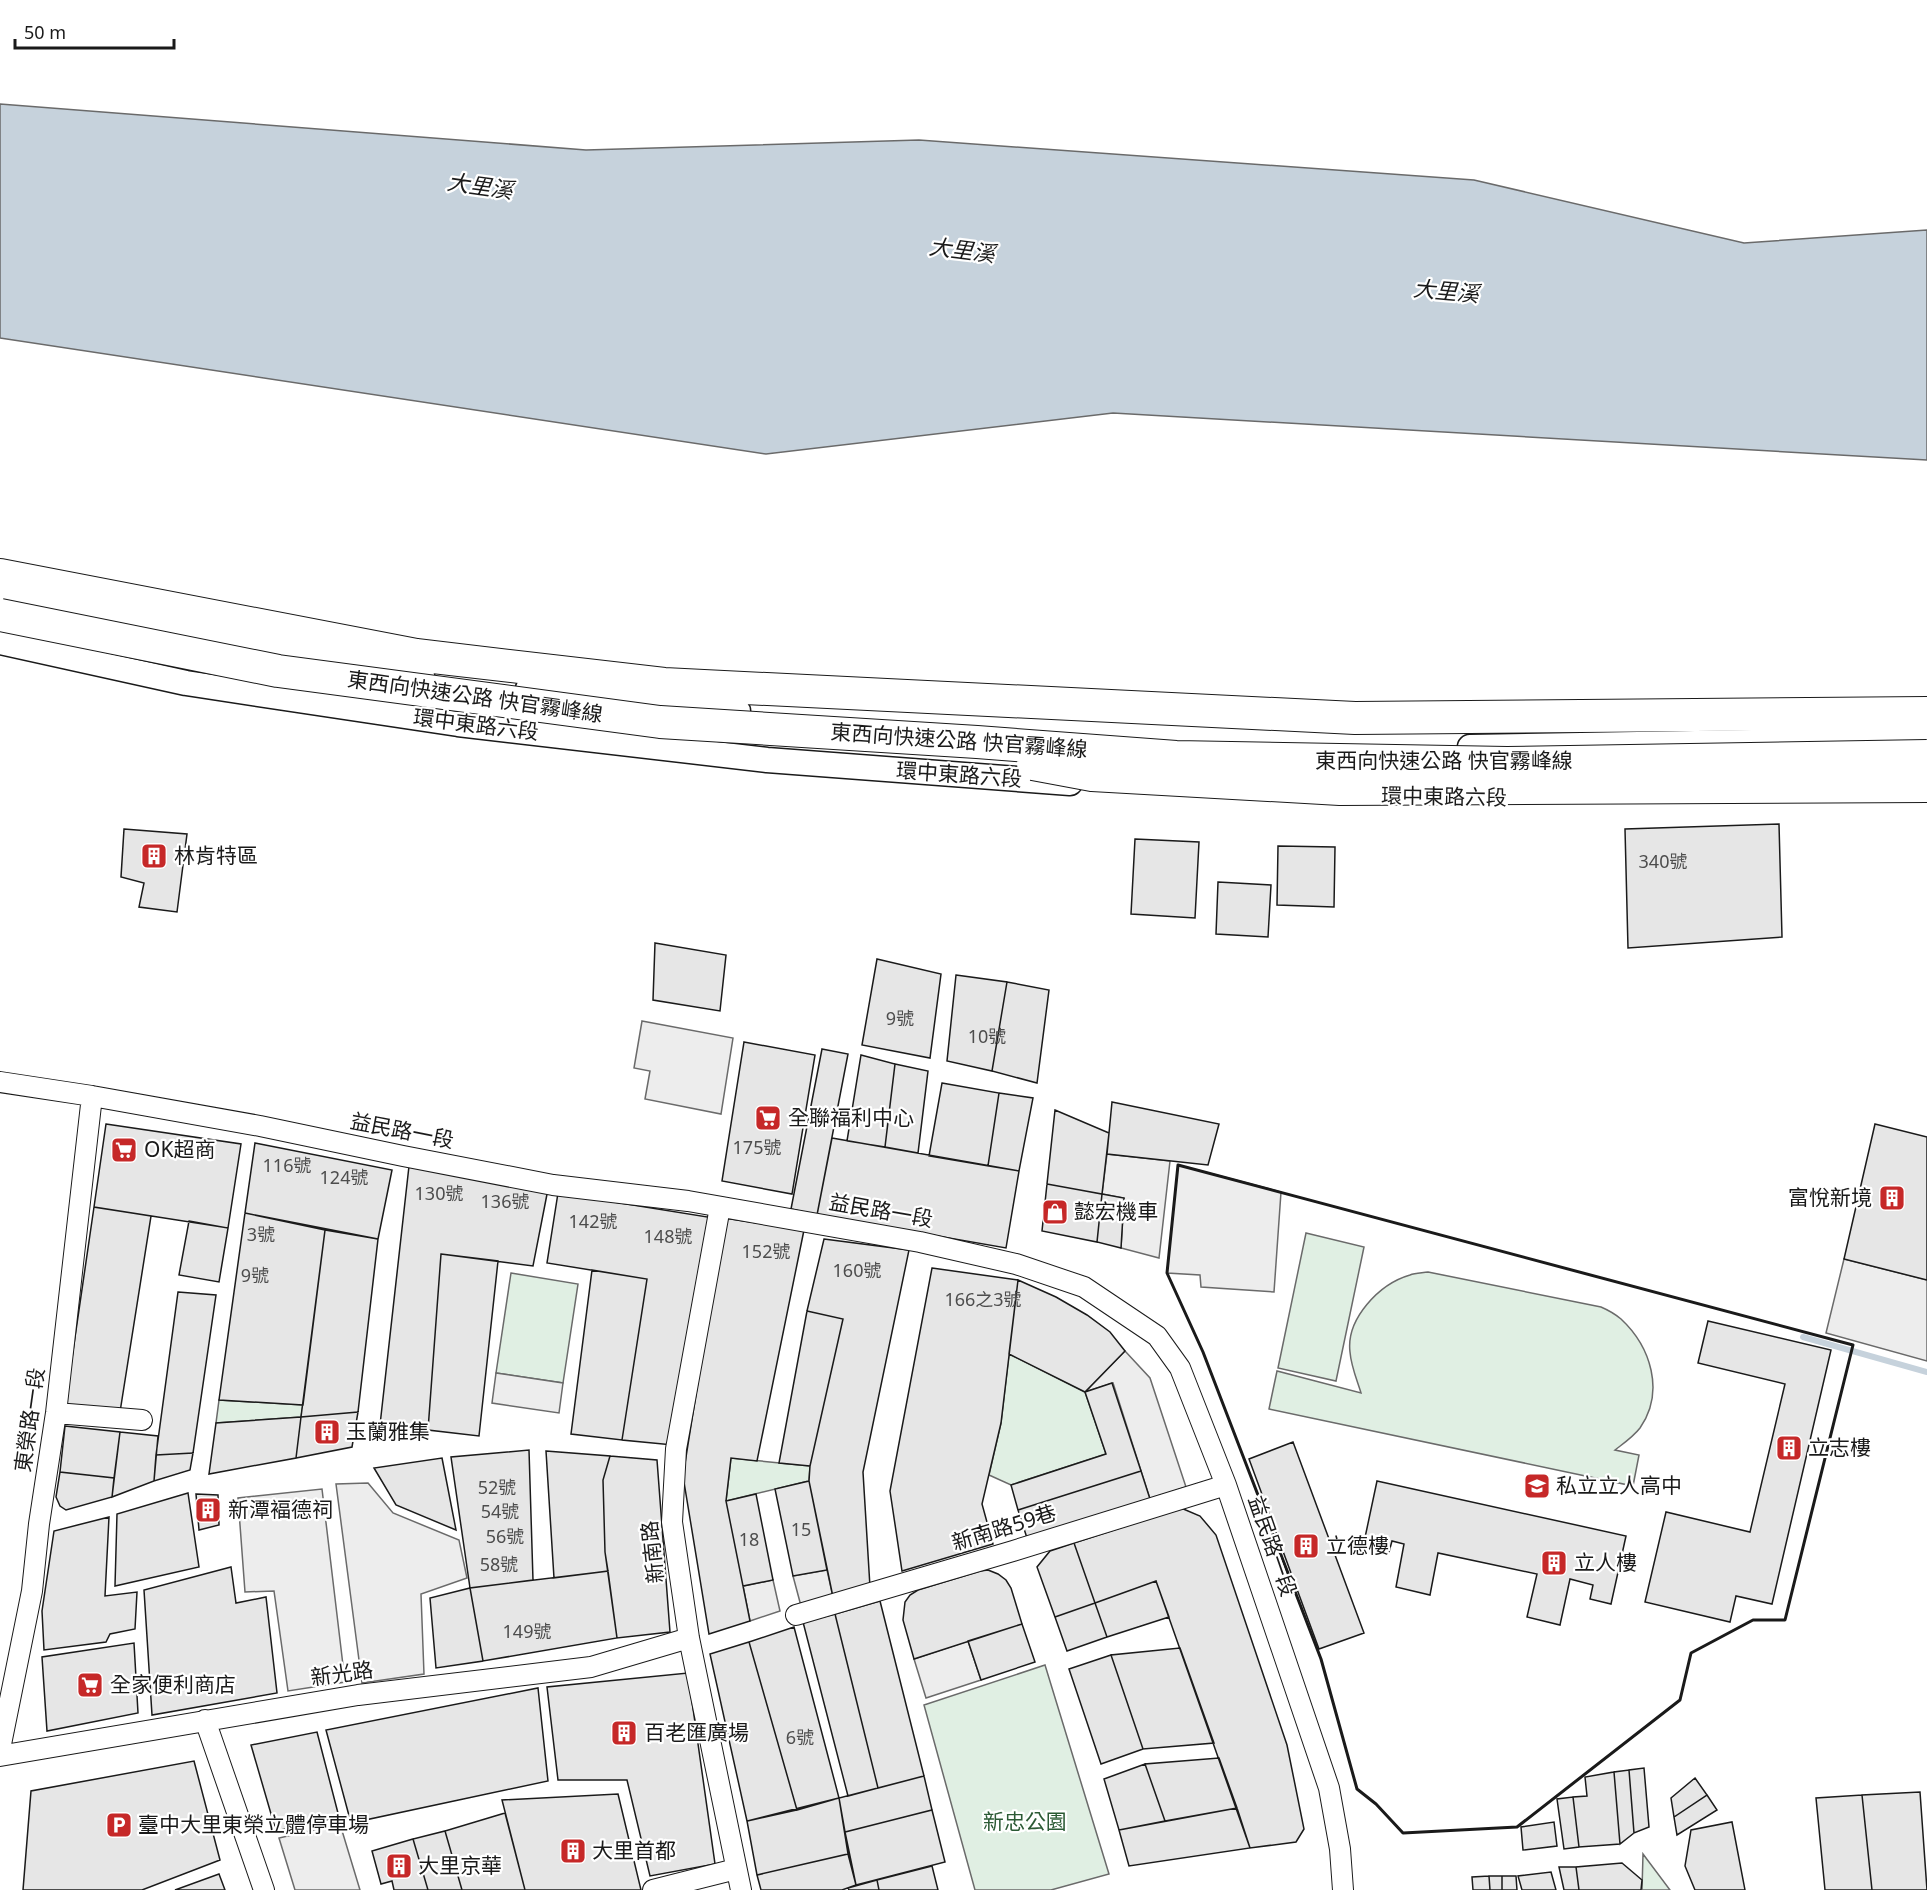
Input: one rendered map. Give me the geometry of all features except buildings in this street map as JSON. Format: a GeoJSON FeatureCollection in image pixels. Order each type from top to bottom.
{"type":"FeatureCollection","features":[{"type":"Feature","properties":{"kind":"highway","name":"東西向快速公路 快官霧峰線"},"geometry":{"type":"LineString","coordinates":[[0,575],[416,655],[664,684],[1355,718],[1927,713]]}},
{"type":"Feature","properties":{"kind":"highway","name":"東西向快速公路 快官霧峰線"},"geometry":{"type":"LineString","coordinates":[[0,615],[278,671],[660,722],[977,741],[1176,758],[1471,762],[1927,756]]}},
{"type":"Feature","properties":{"kind":"highway"},"geometry":{"type":"LineString","coordinates":[[977,741],[1026,762],[1092,775],[1340,789],[1927,786]]}},
{"type":"Feature","properties":{"kind":"street","name":"環中東路六段"},"geometry":{"type":"LineString","coordinates":[[0,596],[406,673],[663,706],[1176,744],[1503,747],[1927,739]]}},
{"type":"Feature","properties":{"kind":"street","name":"環中東路六段"},"geometry":{"type":"LineString","coordinates":[[0,642],[186,683],[458,724],[767,760],[1054,782],[1304,796],[1545,799],[1927,796]]}},
{"type":"Feature","properties":{"kind":"street"},"geometry":{"type":"LineString","coordinates":[[1302,745],[1304,796]]}},
{"type":"Feature","properties":{"kind":"street","name":"益民路一段"},"geometry":{"type":"LineString","coordinates":[[0,1082],[260,1126],[553,1185],[720,1207],[941,1247],[1016,1264],[1084,1287],[1157,1336],[1180,1368],[1226,1485],[1329,1788],[1340,1849],[1342,1890]]}},
{"type":"Feature","properties":{"kind":"street","name":"東榮路一段"},"geometry":{"type":"LineString","coordinates":[[0,1749],[32,1591],[39,1524],[56,1413],[92,1096]]}},
{"type":"Feature","properties":{"kind":"street","name":"新南路"},"geometry":{"type":"LineString","coordinates":[[720,1207],[676,1449],[672,1522],[689,1638],[741,1890]]}},
{"type":"Feature","properties":{"kind":"street"},"geometry":{"type":"LineString","coordinates":[[56,1413],[142,1420]]}},
{"type":"Feature","properties":{"kind":"street","name":"新南路59巷"},"geometry":{"type":"LineString","coordinates":[[796,1616],[1226,1485]]}},
{"type":"Feature","properties":{"kind":"street","name":"新光路"},"geometry":{"type":"LineString","coordinates":[[0,1756],[358,1695],[591,1668],[689,1638]]}},
{"type":"Feature","properties":{"kind":"street"},"geometry":{"type":"LineString","coordinates":[[205,1720],[264,1890]]}},
{"type":"Feature","properties":{"kind":"street"},"geometry":{"type":"LineString","coordinates":[[652,1890],[735,1869]]}},
{"type":"Feature","properties":{"kind":"green space"},"geometry":{"type":"Polygon","coordinates":[[[1306,1233],[1364,1247],[1336,1381],[1278,1368],[1306,1233]]]}},
{"type":"Feature","properties":{"kind":"green space"},"geometry":{"type":"Polygon","coordinates":[[[1428,1272],[1601,1307],[1621,1319],[1631,1330],[1647,1356],[1653,1385],[1648,1414],[1640,1428],[1615,1450],[1639,1455],[1633,1486],[1269,1409],[1277,1371],[1361,1393],[1350,1352],[1353,1327],[1359,1316],[1367,1304],[1387,1286],[1410,1275],[1428,1272]]]}},
{"type":"Feature","properties":{"kind":"green space"},"geometry":{"type":"Polygon","coordinates":[[[511,1273],[578,1284],[563,1383],[496,1373],[511,1273]]]}},
{"type":"Feature","properties":{"kind":"green space"},"geometry":{"type":"Polygon","coordinates":[[[1009,1354],[1085,1392],[1106,1454],[1011,1485],[989,1475],[1001,1423],[1009,1354]]]}},
{"type":"Feature","properties":{"kind":"green space"},"geometry":{"type":"Polygon","coordinates":[[[219,1400],[303,1405],[301,1417],[216,1423],[219,1400]]]}},
{"type":"Feature","properties":{"kind":"green space"},"geometry":{"type":"Polygon","coordinates":[[[731,1458],[810,1466],[809,1481],[726,1501],[731,1458]]]}},
{"type":"Feature","properties":{"kind":"green space","name":"新忠公園"},"geometry":{"type":"Polygon","coordinates":[[[1045,1665],[1109,1874],[1051,1890],[975,1890],[924,1705],[1045,1665]]]}},
{"type":"Feature","properties":{"kind":"green space"},"geometry":{"type":"Polygon","coordinates":[[[1643,1854],[1670,1890],[1642,1890],[1643,1854]]]}},
{"type":"Feature","properties":{"kind":"shaded area"},"geometry":{"type":"Polygon","coordinates":[[[642,1021],[733,1038],[721,1114],[645,1099],[650,1071],[634,1068],[642,1021]]]}},
{"type":"Feature","properties":{"kind":"shaded area"},"geometry":{"type":"Polygon","coordinates":[[[1107,1154],[1170,1161],[1159,1258],[1121,1248],[1124,1198],[1102,1194],[1107,1154]]]}},
{"type":"Feature","properties":{"kind":"shaded area"},"geometry":{"type":"Polygon","coordinates":[[[1178,1165],[1281,1192],[1274,1292],[1201,1287],[1200,1275],[1167,1273],[1178,1165]]]}},
{"type":"Feature","properties":{"kind":"shaded area"},"geometry":{"type":"Polygon","coordinates":[[[1844,1259],[1927,1280],[1927,1361],[1826,1333],[1844,1259]]]}},
{"type":"Feature","properties":{"kind":"shaded area"},"geometry":{"type":"Polygon","coordinates":[[[1125,1351],[1150,1378],[1186,1487],[1150,1499],[1113,1383],[1085,1392],[1125,1351]]]}},
{"type":"Feature","properties":{"kind":"shaded area"},"geometry":{"type":"Polygon","coordinates":[[[496,1373],[563,1383],[559,1413],[492,1403],[496,1373]]]}},
{"type":"Feature","properties":{"kind":"shaded area"},"geometry":{"type":"Polygon","coordinates":[[[368,1483],[393,1513],[459,1540],[467,1578],[421,1594],[424,1674],[362,1683],[336,1484],[368,1483]]]}},
{"type":"Feature","properties":{"kind":"shaded area"},"geometry":{"type":"Polygon","coordinates":[[[322,1489],[345,1682],[288,1691],[274,1591],[245,1592],[238,1498],[322,1489]]]}},
{"type":"Feature","properties":{"kind":"shaded area"},"geometry":{"type":"Polygon","coordinates":[[[827,1570],[833,1597],[801,1606],[793,1576],[827,1570]]]}},
{"type":"Feature","properties":{"kind":"shaded area"},"geometry":{"type":"Polygon","coordinates":[[[773,1580],[780,1611],[750,1621],[743,1586],[773,1580]]]}},
{"type":"Feature","properties":{"kind":"shaded area"},"geometry":{"type":"Polygon","coordinates":[[[968,1641],[981,1680],[926,1698],[914,1659],[968,1641]]]}},
{"type":"Feature","properties":{"kind":"shaded area"},"geometry":{"type":"Polygon","coordinates":[[[340,1824],[360,1890],[295,1890],[279,1838],[340,1824]]]}},
{"type":"Feature","properties":{"kind":"water","name":"大里溪"},"geometry":{"type":"Polygon","coordinates":[[[0,104],[586,150],[919,140],[1474,180],[1744,243],[1927,230],[1927,460],[1113,413],[766,454],[0,338],[0,104]]]}},
{"type":"Feature","properties":{"kind":"waterway"},"geometry":{"type":"LineString","coordinates":[[1803,1337],[1927,1372]]}},
{"type":"Feature","properties":{"kind":"wall"},"geometry":{"type":"LineString","coordinates":[[1178,1165],[1853,1345],[1785,1620],[1753,1620],[1691,1653],[1680,1700],[1517,1827],[1403,1833],[1376,1804],[1357,1789],[1321,1659],[1203,1352],[1167,1273],[1178,1165]]}},
{"type":"Feature","properties":{"kind":"place","name":"林肯特區"},"geometry":{"type":"Point","coordinates":[154,856]}},
{"type":"Feature","properties":{"kind":"place","name":"全聯福利中心"},"geometry":{"type":"Point","coordinates":[768,1118]}},
{"type":"Feature","properties":{"kind":"place","name":"OK超商"},"geometry":{"type":"Point","coordinates":[124,1150]}},
{"type":"Feature","properties":{"kind":"place","name":"富悅新境"},"geometry":{"type":"Point","coordinates":[1892,1198]}},
{"type":"Feature","properties":{"kind":"place","name":"懿宏機車"},"geometry":{"type":"Point","coordinates":[1055,1212]}},
{"type":"Feature","properties":{"kind":"place","name":"玉蘭雅集"},"geometry":{"type":"Point","coordinates":[327,1432]}},
{"type":"Feature","properties":{"kind":"place","name":"立志樓"},"geometry":{"type":"Point","coordinates":[1789,1448]}},
{"type":"Feature","properties":{"kind":"place","name":"私立立人高中"},"geometry":{"type":"Point","coordinates":[1537,1486]}},
{"type":"Feature","properties":{"kind":"place","name":"新潭褔德祠"},"geometry":{"type":"Point","coordinates":[208,1510]}},
{"type":"Feature","properties":{"kind":"place","name":"立德樓"},"geometry":{"type":"Point","coordinates":[1306,1546]}},
{"type":"Feature","properties":{"kind":"place","name":"立人樓"},"geometry":{"type":"Point","coordinates":[1554,1563]}},
{"type":"Feature","properties":{"kind":"place","name":"全家便利商店"},"geometry":{"type":"Point","coordinates":[90,1685]}},
{"type":"Feature","properties":{"kind":"place","name":"百老匯廣場"},"geometry":{"type":"Point","coordinates":[624,1733]}},
{"type":"Feature","properties":{"kind":"place","name":"臺中大里東榮立體停車場"},"geometry":{"type":"Point","coordinates":[119,1825]}},
{"type":"Feature","properties":{"kind":"place","name":"大里首都"},"geometry":{"type":"Point","coordinates":[573,1851]}},
{"type":"Feature","properties":{"kind":"place","name":"大里京華"},"geometry":{"type":"Point","coordinates":[399,1866]}}]}
